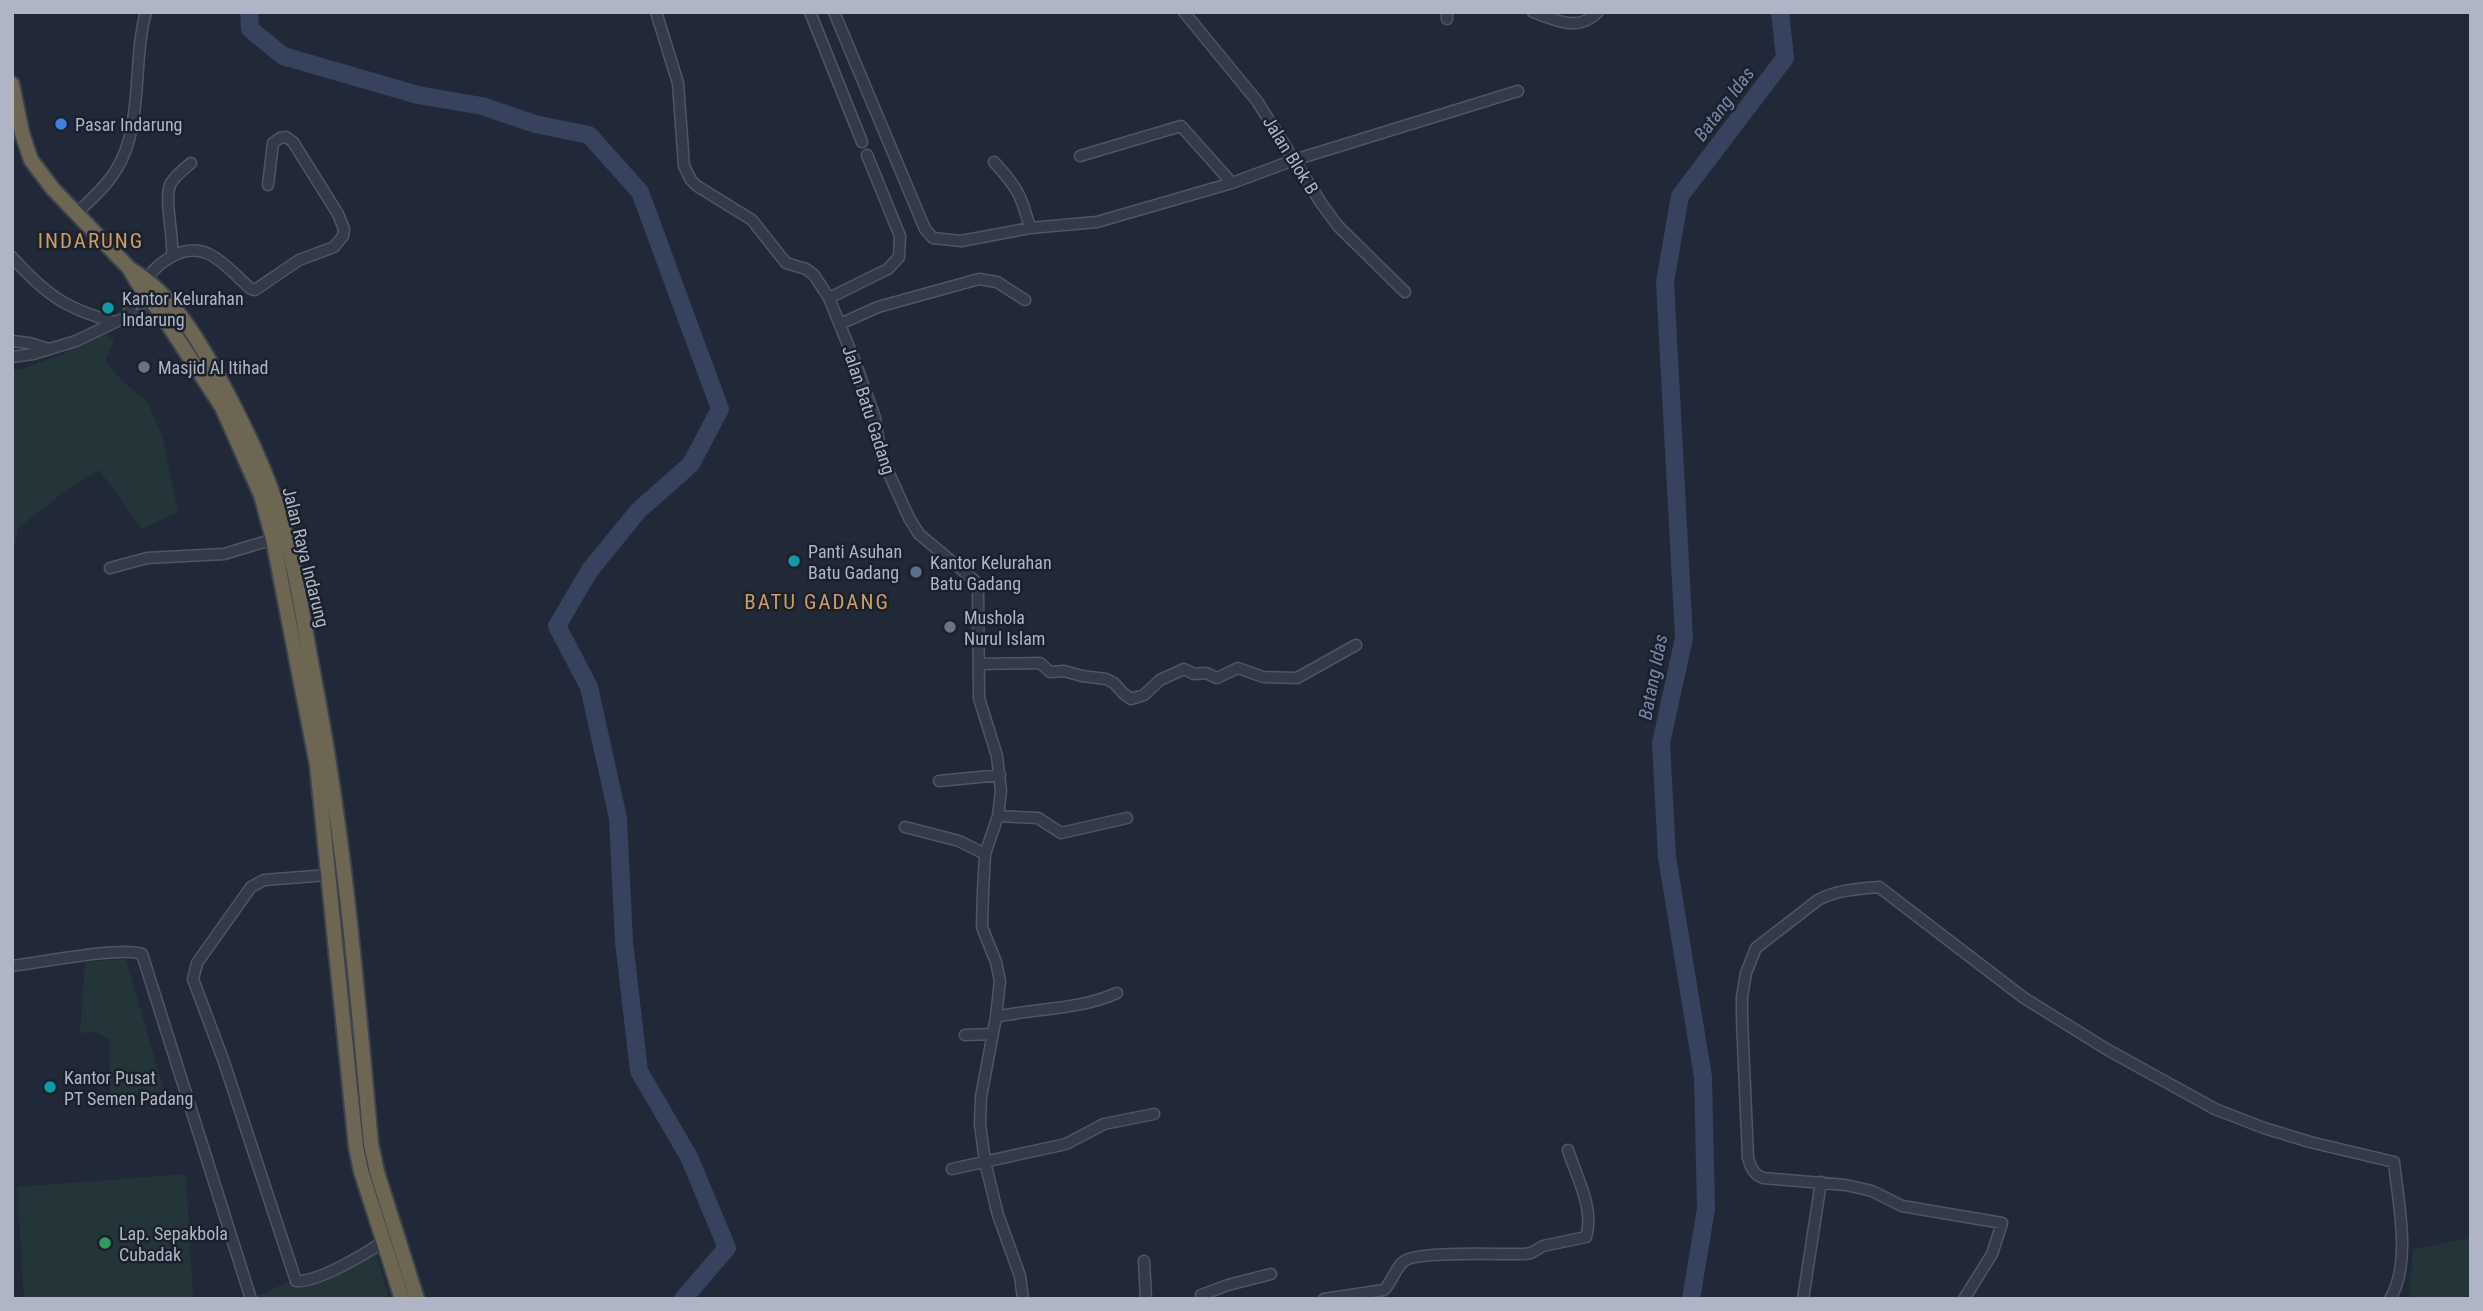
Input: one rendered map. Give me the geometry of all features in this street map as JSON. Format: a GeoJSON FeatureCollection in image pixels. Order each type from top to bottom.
{"type":"FeatureCollection","features":[{"type":"Feature","properties":{"kind":"highway","name":"Jalan Raya Indarung"},"geometry":{"type":"LineString","coordinates":[[12,84],[22,133],[32,160],[53,189],[167,310],[233,428],[279,538],[329,757],[354,1032],[358,1154],[402,1299]]}},
{"type":"Feature","properties":{"kind":"highway","name":"Jalan Raya Indarung"},"geometry":{"type":"LineString","coordinates":[[279,538],[317,765],[328,875],[373,1157],[417,1299]]}},
{"type":"Feature","properties":{"kind":"street"},"geometry":{"type":"LineString","coordinates":[[76,214],[110,180],[123,157],[131,131],[146,12]]}},
{"type":"Feature","properties":{"kind":"street","name":"Jalan Batu Gadang"},"geometry":{"type":"LineString","coordinates":[[656,12],[676,74],[684,166],[687,173],[697,186],[752,220],[782,259],[792,267],[810,271],[829,298],[871,405],[881,456],[909,518],[919,534],[969,575],[976,585],[980,601],[981,706],[993,741],[1000,775],[998,816],[985,855],[982,920],[1000,981],[979,1111],[985,1162],[1000,1223],[1020,1276],[1023,1299]]}},
{"type":"Feature","properties":{"kind":"street"},"geometry":{"type":"LineString","coordinates":[[810,12],[862,142]]}},
{"type":"Feature","properties":{"kind":"street"},"geometry":{"type":"LineString","coordinates":[[834,12],[929,235],[941,241],[961,241],[1030,228],[1097,222],[1232,183],[1294,160],[1518,91]]}},
{"type":"Feature","properties":{"kind":"street","name":"Jalan Blok B"},"geometry":{"type":"LineString","coordinates":[[1184,12],[1257,101],[1338,226],[1405,292]]}},
{"type":"Feature","properties":{"kind":"street"},"geometry":{"type":"LineString","coordinates":[[1533,12],[1572,25],[1585,22],[1598,12]]}},
{"type":"Feature","properties":{"kind":"street"},"geometry":{"type":"LineString","coordinates":[[1080,156],[1181,126],[1232,183]]}},
{"type":"Feature","properties":{"kind":"street"},"geometry":{"type":"LineString","coordinates":[[126,317],[144,284],[172,255],[189,250],[205,252],[255,290],[299,260],[326,250],[340,241],[344,229],[342,222],[290,139],[283,137],[273,143],[268,185]]}},
{"type":"Feature","properties":{"kind":"street"},"geometry":{"type":"LineString","coordinates":[[829,298],[888,268],[899,257],[900,236],[867,155]]}},
{"type":"Feature","properties":{"kind":"street"},"geometry":{"type":"LineString","coordinates":[[994,162],[1016,185],[1030,228]]}},
{"type":"Feature","properties":{"kind":"street"},"geometry":{"type":"LineString","coordinates":[[172,255],[173,240],[167,194],[174,179],[191,163]]}},
{"type":"Feature","properties":{"kind":"street"},"geometry":{"type":"LineString","coordinates":[[12,257],[57,300],[80,312],[116,322]]}},
{"type":"Feature","properties":{"kind":"street"},"geometry":{"type":"LineString","coordinates":[[839,324],[878,307],[979,279],[997,282],[1025,300]]}},
{"type":"Feature","properties":{"kind":"street"},"geometry":{"type":"LineString","coordinates":[[12,356],[76,341],[126,317],[167,310]]}},
{"type":"Feature","properties":{"kind":"street"},"geometry":{"type":"LineString","coordinates":[[12,341],[49,349]]}},
{"type":"Feature","properties":{"kind":"street"},"geometry":{"type":"LineString","coordinates":[[110,568],[147,558],[224,554],[279,538]]}},
{"type":"Feature","properties":{"kind":"street"},"geometry":{"type":"LineString","coordinates":[[980,664],[1040,663],[1050,672],[1064,671],[1111,681],[1131,699],[1144,695],[1160,680],[1184,669],[1217,678],[1238,668],[1263,677],[1297,678],[1356,645]]}},
{"type":"Feature","properties":{"kind":"street"},"geometry":{"type":"LineString","coordinates":[[939,781],[1000,775]]}},
{"type":"Feature","properties":{"kind":"street"},"geometry":{"type":"LineString","coordinates":[[998,816],[1041,819],[1061,833],[1127,818]]}},
{"type":"Feature","properties":{"kind":"street"},"geometry":{"type":"LineString","coordinates":[[905,827],[959,841],[985,855]]}},
{"type":"Feature","properties":{"kind":"street"},"geometry":{"type":"LineString","coordinates":[[328,875],[264,880],[251,887],[197,962],[193,979],[224,1062],[296,1280],[304,1281],[334,1271],[383,1242]]}},
{"type":"Feature","properties":{"kind":"street"},"geometry":{"type":"LineString","coordinates":[[1964,1299],[1992,1254],[2002,1223],[1902,1206],[1872,1191],[1821,1182],[1763,1178],[1753,1172],[1750,1165],[1742,1020],[1746,973],[1756,948],[1818,900],[1843,891],[1879,887],[2024,998],[2108,1050],[2215,1109],[2310,1142],[2394,1162],[2402,1238],[2400,1276],[2390,1299]]}},
{"type":"Feature","properties":{"kind":"street"},"geometry":{"type":"LineString","coordinates":[[12,966],[106,954],[142,954],[251,1299]]}},
{"type":"Feature","properties":{"kind":"street"},"geometry":{"type":"LineString","coordinates":[[996,1017],[1029,1010],[1092,1003],[1117,993]]}},
{"type":"Feature","properties":{"kind":"street"},"geometry":{"type":"LineString","coordinates":[[965,1035],[993,1034]]}},
{"type":"Feature","properties":{"kind":"street"},"geometry":{"type":"LineString","coordinates":[[952,1169],[1066,1144],[1104,1124],[1154,1114]]}},
{"type":"Feature","properties":{"kind":"street"},"geometry":{"type":"LineString","coordinates":[[1324,1299],[1384,1290],[1403,1262],[1410,1258],[1430,1255],[1524,1254],[1543,1246],[1586,1237],[1588,1231],[1585,1196],[1568,1150]]}},
{"type":"Feature","properties":{"kind":"street"},"geometry":{"type":"LineString","coordinates":[[1803,1299],[1821,1182]]}},
{"type":"Feature","properties":{"kind":"street"},"geometry":{"type":"LineString","coordinates":[[1144,1261],[1146,1299]]}},
{"type":"Feature","properties":{"kind":"street"},"geometry":{"type":"LineString","coordinates":[[1198,1298],[1228,1285],[1271,1275]]}},
{"type":"Feature","properties":{"kind":"shaded area"},"geometry":{"type":"Polygon","coordinates":[[[104,332],[114,341],[105,361],[122,381],[147,401],[162,436],[178,512],[142,529],[99,470],[67,490],[18,528],[12,562],[12,370],[58,356],[104,332]]]}},
{"type":"Feature","properties":{"kind":"shaded area"},"geometry":{"type":"Polygon","coordinates":[[[126,959],[164,1091],[110,1096],[110,1040],[95,1032],[80,1033],[85,962],[126,959]]]}},
{"type":"Feature","properties":{"kind":"shaded area","name":"Lap. Sepakbola Cubadak"},"geometry":{"type":"Polygon","coordinates":[[[186,1174],[193,1298],[24,1299],[17,1187],[186,1174]]]}},
{"type":"Feature","properties":{"kind":"shaded area"},"geometry":{"type":"Polygon","coordinates":[[[2471,1238],[2471,1299],[2409,1299],[2413,1249],[2471,1238]]]}},
{"type":"Feature","properties":{"kind":"shaded area"},"geometry":{"type":"Polygon","coordinates":[[[376,1252],[389,1299],[254,1297],[289,1282],[297,1287],[325,1281],[376,1252]]]}},
{"type":"Feature","properties":{"kind":"waterway"},"geometry":{"type":"LineString","coordinates":[[249,12],[250,29],[283,56],[418,95],[482,106],[535,124],[589,135],[640,192],[720,409],[691,464],[638,511],[590,570],[557,626],[589,687],[618,818],[624,942],[639,1071],[689,1157],[727,1248],[683,1299]]}},
{"type":"Feature","properties":{"kind":"waterway","name":"Batang Idas"},"geometry":{"type":"LineString","coordinates":[[1691,1299],[1706,1209],[1703,1077],[1667,857],[1661,743],[1684,638],[1665,282],[1680,196],[1785,58],[1780,12]]}},
{"type":"Feature","properties":{"kind":"place","name":"Pasar Indarung"},"geometry":{"type":"Point","coordinates":[61,124]}},
{"type":"Feature","properties":{"kind":"place","name":"Kantor Kelurahan Indarung"},"geometry":{"type":"Point","coordinates":[108,308]}},
{"type":"Feature","properties":{"kind":"place","name":"Masjid Al Itihad"},"geometry":{"type":"Point","coordinates":[144,367]}},
{"type":"Feature","properties":{"kind":"place","name":"Panti Asuhan Batu Gadang"},"geometry":{"type":"Point","coordinates":[794,561]}},
{"type":"Feature","properties":{"kind":"place","name":"Kantor Kelurahan Batu Gadang"},"geometry":{"type":"Point","coordinates":[916,572]}},
{"type":"Feature","properties":{"kind":"place","name":"Mushola Nurul Islam"},"geometry":{"type":"Point","coordinates":[950,627]}},
{"type":"Feature","properties":{"kind":"place","name":"Kantor Pusat PT Semen Padang"},"geometry":{"type":"Point","coordinates":[50,1087]}},
{"type":"Feature","properties":{"kind":"place","name":"Lap. Sepakbola Cubadak"},"geometry":{"type":"Point","coordinates":[105,1243]}},
{"type":"Feature","properties":{"kind":"district","name":"INDARUNG"},"geometry":{"type":"Point","coordinates":[91,241]}},
{"type":"Feature","properties":{"kind":"district","name":"BATU GADANG"},"geometry":{"type":"Point","coordinates":[817,602]}}]}
